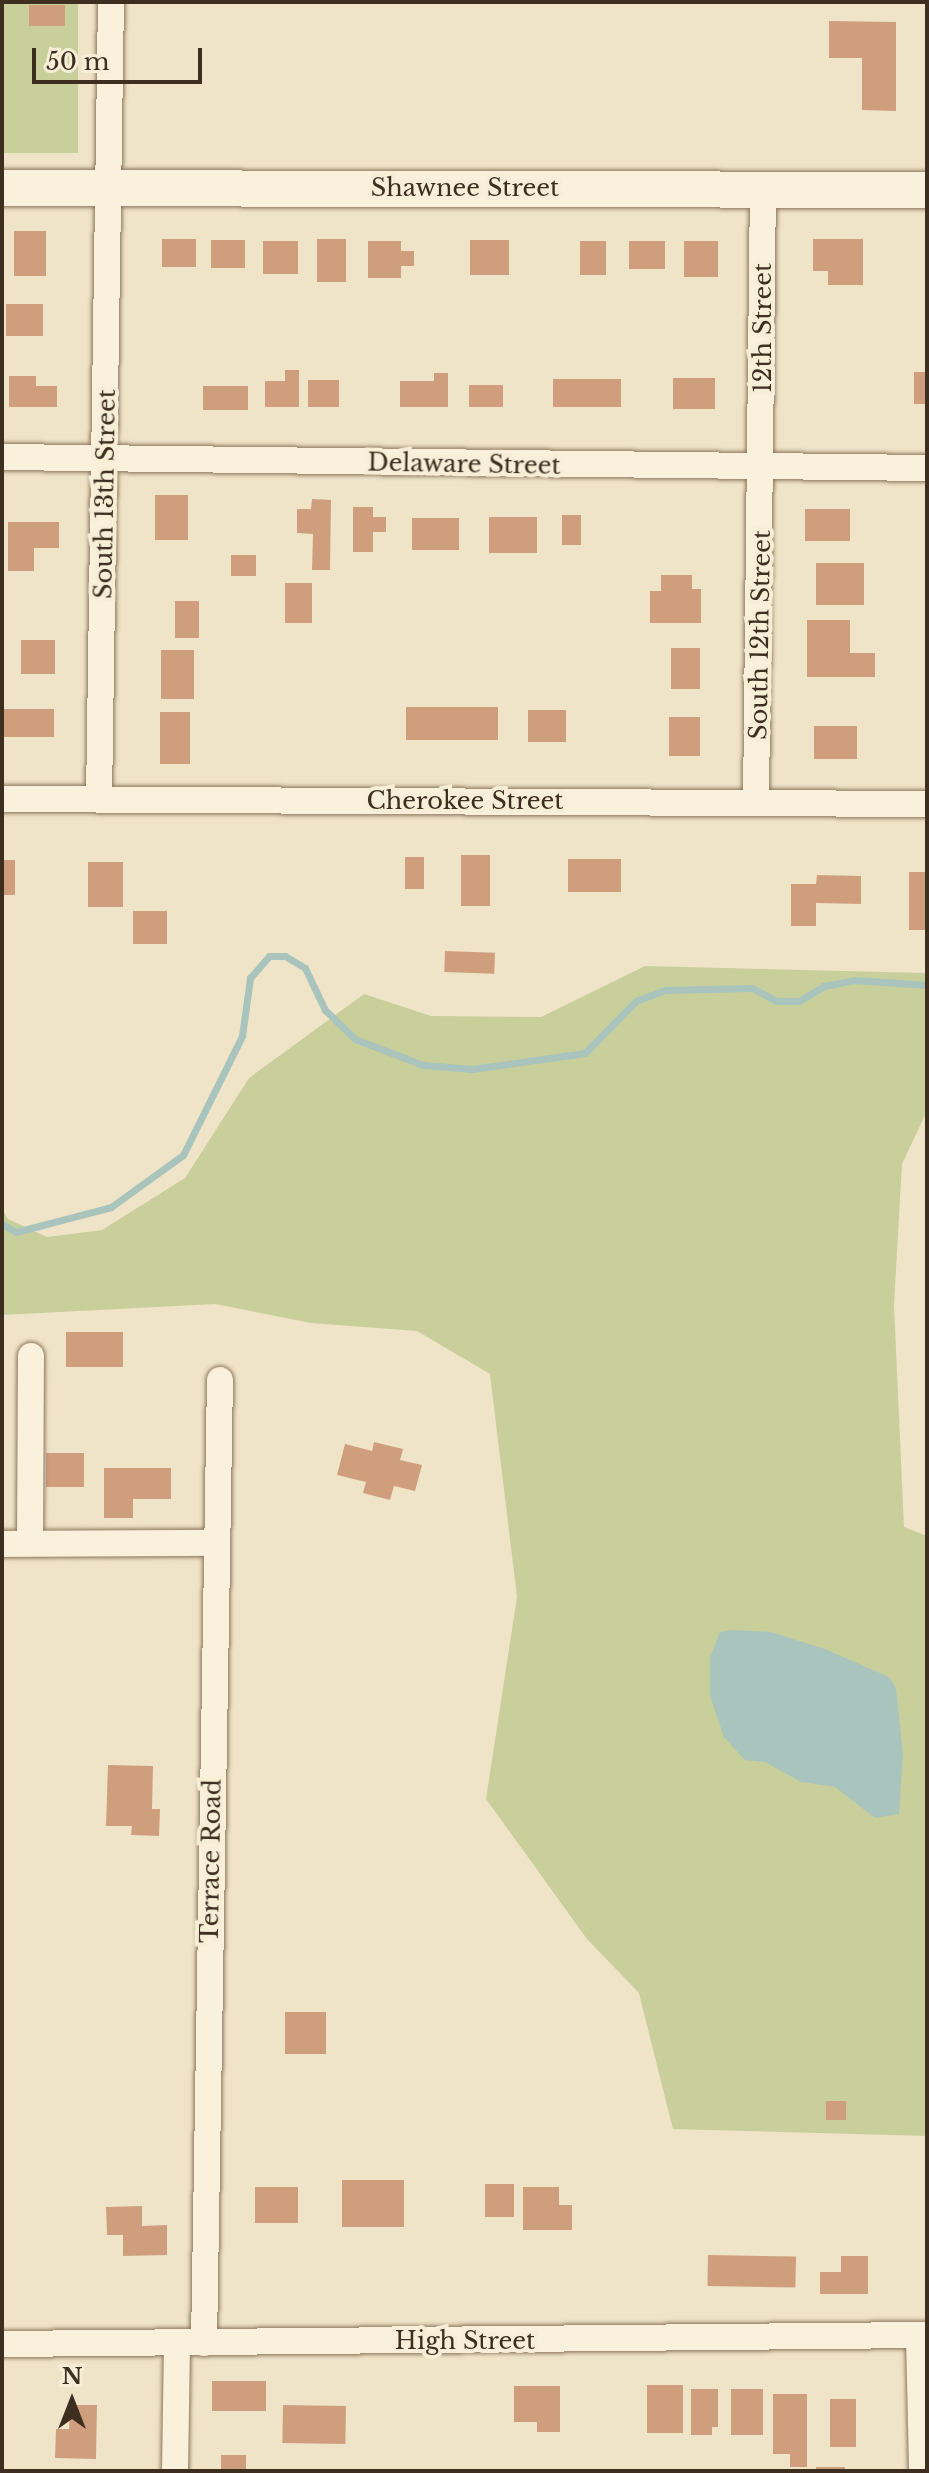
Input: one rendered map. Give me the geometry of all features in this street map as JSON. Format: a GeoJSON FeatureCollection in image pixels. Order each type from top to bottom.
{"type":"FeatureCollection","features":[{"type":"Feature","properties":{"kind":"street","name":"South 13th Street"},"geometry":{"type":"LineString","coordinates":[[99,799],[111,2]]}},
{"type":"Feature","properties":{"kind":"street","name":"Shawnee Street"},"geometry":{"type":"LineString","coordinates":[[2,188],[927,190]]}},
{"type":"Feature","properties":{"kind":"street","name":"12th Street"},"geometry":{"type":"LineString","coordinates":[[763,189],[763,468]]}},
{"type":"Feature","properties":{"kind":"street","name":"Delaware Street"},"geometry":{"type":"LineString","coordinates":[[2,457],[927,468]]}},
{"type":"Feature","properties":{"kind":"street","name":"South 12th Street"},"geometry":{"type":"LineString","coordinates":[[756,802],[763,468]]}},
{"type":"Feature","properties":{"kind":"street","name":"Cherokee Street"},"geometry":{"type":"LineString","coordinates":[[2,799],[927,804]]}},
{"type":"Feature","properties":{"kind":"street"},"geometry":{"type":"LineString","coordinates":[[30,1542],[31,1356]]}},
{"type":"Feature","properties":{"kind":"street","name":"Terrace Road"},"geometry":{"type":"LineString","coordinates":[[204,2343],[220,1380]]}},
{"type":"Feature","properties":{"kind":"street"},"geometry":{"type":"LineString","coordinates":[[2,1544],[215,1543]]}},
{"type":"Feature","properties":{"kind":"street"},"geometry":{"type":"LineString","coordinates":[[922,2471],[923,2335]]}},
{"type":"Feature","properties":{"kind":"street","name":"High Street"},"geometry":{"type":"LineString","coordinates":[[2,2344],[923,2335]]}},
{"type":"Feature","properties":{"kind":"street"},"geometry":{"type":"LineString","coordinates":[[175,2471],[177,2343]]}},
{"type":"Feature","properties":{"kind":"green space"},"geometry":{"type":"Polygon","coordinates":[[[2,2],[78,2],[78,153],[2,153],[2,2]]]}},
{"type":"Feature","properties":{"kind":"green space"},"geometry":{"type":"Polygon","coordinates":[[[645,966],[927,973],[927,1111],[902,1164],[894,1305],[904,1527],[927,1536],[927,2136],[673,2129],[639,1993],[587,1939],[486,1799],[517,1597],[490,1374],[417,1331],[311,1323],[215,1304],[2,1315],[2,1209],[8,1219],[47,1237],[102,1230],[185,1178],[249,1078],[364,994],[431,1016],[541,1017],[645,966]]]}},
{"type":"Feature","properties":{"kind":"water"},"geometry":{"type":"Polygon","coordinates":[[[720,1632],[771,1632],[825,1649],[889,1677],[896,1688],[903,1755],[899,1814],[875,1818],[835,1787],[801,1782],[765,1762],[745,1760],[724,1737],[710,1696],[710,1658],[720,1632]]]}},
{"type":"Feature","properties":{"kind":"building"},"geometry":{"type":"Polygon","coordinates":[[[29,5],[65,5],[65,26],[29,26],[29,5]]]}},
{"type":"Feature","properties":{"kind":"building"},"geometry":{"type":"Polygon","coordinates":[[[829,21],[896,22],[896,111],[862,110],[862,58],[829,58],[829,21]]]}},
{"type":"Feature","properties":{"kind":"building"},"geometry":{"type":"Polygon","coordinates":[[[14,231],[46,231],[46,276],[14,276],[14,231]]]}},
{"type":"Feature","properties":{"kind":"building"},"geometry":{"type":"Polygon","coordinates":[[[162,239],[196,239],[196,267],[162,267],[162,239]]]}},
{"type":"Feature","properties":{"kind":"building"},"geometry":{"type":"Polygon","coordinates":[[[317,239],[346,239],[346,282],[317,282],[317,239]]]}},
{"type":"Feature","properties":{"kind":"building"},"geometry":{"type":"Polygon","coordinates":[[[813,239],[863,239],[863,285],[828,285],[828,271],[813,271],[813,239]]]}},
{"type":"Feature","properties":{"kind":"building"},"geometry":{"type":"Polygon","coordinates":[[[211,240],[245,240],[245,268],[211,268],[211,240]]]}},
{"type":"Feature","properties":{"kind":"building"},"geometry":{"type":"Polygon","coordinates":[[[470,240],[509,240],[509,275],[470,275],[470,240]]]}},
{"type":"Feature","properties":{"kind":"building"},"geometry":{"type":"Polygon","coordinates":[[[263,241],[298,241],[298,274],[263,274],[263,241]]]}},
{"type":"Feature","properties":{"kind":"building"},"geometry":{"type":"Polygon","coordinates":[[[368,241],[401,241],[401,251],[414,251],[414,266],[401,266],[401,278],[368,278],[368,241]]]}},
{"type":"Feature","properties":{"kind":"building"},"geometry":{"type":"Polygon","coordinates":[[[580,241],[606,241],[606,275],[580,275],[580,241]]]}},
{"type":"Feature","properties":{"kind":"building"},"geometry":{"type":"Polygon","coordinates":[[[629,241],[665,241],[665,269],[629,269],[629,241]]]}},
{"type":"Feature","properties":{"kind":"building"},"geometry":{"type":"Polygon","coordinates":[[[684,241],[718,241],[718,277],[684,277],[684,241]]]}},
{"type":"Feature","properties":{"kind":"building"},"geometry":{"type":"Polygon","coordinates":[[[6,304],[43,304],[43,336],[6,336],[6,304]]]}},
{"type":"Feature","properties":{"kind":"building"},"geometry":{"type":"Polygon","coordinates":[[[285,370],[299,370],[299,407],[265,407],[265,381],[285,381],[285,370]]]}},
{"type":"Feature","properties":{"kind":"building"},"geometry":{"type":"Polygon","coordinates":[[[914,372],[927,372],[927,404],[914,404],[914,372]]]}},
{"type":"Feature","properties":{"kind":"building"},"geometry":{"type":"Polygon","coordinates":[[[434,373],[448,373],[448,407],[400,407],[400,381],[434,381],[434,373]]]}},
{"type":"Feature","properties":{"kind":"building"},"geometry":{"type":"Polygon","coordinates":[[[9,376],[36,376],[36,386],[57,386],[57,407],[9,407],[9,376]]]}},
{"type":"Feature","properties":{"kind":"building"},"geometry":{"type":"Polygon","coordinates":[[[673,378],[715,378],[715,409],[673,409],[673,378]]]}},
{"type":"Feature","properties":{"kind":"building"},"geometry":{"type":"Polygon","coordinates":[[[553,379],[621,379],[621,407],[553,407],[553,379]]]}},
{"type":"Feature","properties":{"kind":"building"},"geometry":{"type":"Polygon","coordinates":[[[308,380],[339,380],[339,407],[308,407],[308,380]]]}},
{"type":"Feature","properties":{"kind":"building"},"geometry":{"type":"Polygon","coordinates":[[[469,385],[503,385],[503,407],[469,407],[469,385]]]}},
{"type":"Feature","properties":{"kind":"building"},"geometry":{"type":"Polygon","coordinates":[[[203,386],[248,386],[248,410],[203,410],[203,386]]]}},
{"type":"Feature","properties":{"kind":"building"},"geometry":{"type":"Polygon","coordinates":[[[155,495],[188,495],[188,540],[155,540],[155,495]]]}},
{"type":"Feature","properties":{"kind":"building"},"geometry":{"type":"Polygon","coordinates":[[[312,499],[331,500],[330,570],[312,570],[313,534],[297,533],[297,509],[311,509],[312,499]]]}},
{"type":"Feature","properties":{"kind":"building"},"geometry":{"type":"Polygon","coordinates":[[[353,507],[373,507],[373,517],[386,517],[386,532],[373,532],[373,552],[353,552],[353,507]]]}},
{"type":"Feature","properties":{"kind":"building"},"geometry":{"type":"Polygon","coordinates":[[[805,509],[850,509],[850,541],[805,541],[805,509]]]}},
{"type":"Feature","properties":{"kind":"building"},"geometry":{"type":"Polygon","coordinates":[[[562,515],[581,515],[581,545],[562,545],[562,515]]]}},
{"type":"Feature","properties":{"kind":"building"},"geometry":{"type":"Polygon","coordinates":[[[489,517],[537,517],[537,553],[489,553],[489,517]]]}},
{"type":"Feature","properties":{"kind":"building"},"geometry":{"type":"Polygon","coordinates":[[[412,518],[459,518],[459,550],[412,550],[412,518]]]}},
{"type":"Feature","properties":{"kind":"building"},"geometry":{"type":"Polygon","coordinates":[[[8,522],[59,522],[59,548],[34,548],[34,571],[8,571],[8,522]]]}},
{"type":"Feature","properties":{"kind":"building"},"geometry":{"type":"Polygon","coordinates":[[[231,555],[256,555],[256,576],[231,576],[231,555]]]}},
{"type":"Feature","properties":{"kind":"building"},"geometry":{"type":"Polygon","coordinates":[[[816,563],[864,563],[864,605],[816,605],[816,563]]]}},
{"type":"Feature","properties":{"kind":"building"},"geometry":{"type":"Polygon","coordinates":[[[661,575],[692,575],[692,589],[701,589],[701,623],[650,623],[650,591],[661,591],[661,575]]]}},
{"type":"Feature","properties":{"kind":"building"},"geometry":{"type":"Polygon","coordinates":[[[285,583],[312,583],[312,623],[285,623],[285,583]]]}},
{"type":"Feature","properties":{"kind":"building"},"geometry":{"type":"Polygon","coordinates":[[[175,601],[199,601],[199,638],[175,638],[175,601]]]}},
{"type":"Feature","properties":{"kind":"building"},"geometry":{"type":"Polygon","coordinates":[[[807,620],[850,620],[850,653],[875,653],[875,677],[807,677],[807,620]]]}},
{"type":"Feature","properties":{"kind":"building"},"geometry":{"type":"Polygon","coordinates":[[[21,640],[55,640],[55,674],[21,674],[21,640]]]}},
{"type":"Feature","properties":{"kind":"building"},"geometry":{"type":"Polygon","coordinates":[[[671,648],[700,648],[700,689],[671,689],[671,648]]]}},
{"type":"Feature","properties":{"kind":"building"},"geometry":{"type":"Polygon","coordinates":[[[161,650],[194,650],[194,699],[161,699],[161,650]]]}},
{"type":"Feature","properties":{"kind":"building"},"geometry":{"type":"Polygon","coordinates":[[[406,707],[498,707],[498,740],[406,740],[406,707]]]}},
{"type":"Feature","properties":{"kind":"building"},"geometry":{"type":"Polygon","coordinates":[[[2,709],[54,709],[54,737],[2,737],[2,709]]]}},
{"type":"Feature","properties":{"kind":"building"},"geometry":{"type":"Polygon","coordinates":[[[528,710],[566,710],[566,742],[528,742],[528,710]]]}},
{"type":"Feature","properties":{"kind":"building"},"geometry":{"type":"Polygon","coordinates":[[[160,712],[190,712],[190,764],[160,764],[160,712]]]}},
{"type":"Feature","properties":{"kind":"building"},"geometry":{"type":"Polygon","coordinates":[[[669,717],[700,717],[700,756],[669,756],[669,717]]]}},
{"type":"Feature","properties":{"kind":"building"},"geometry":{"type":"Polygon","coordinates":[[[814,726],[857,726],[857,759],[814,759],[814,726]]]}},
{"type":"Feature","properties":{"kind":"building"},"geometry":{"type":"Polygon","coordinates":[[[461,855],[490,855],[490,906],[461,906],[461,855]]]}},
{"type":"Feature","properties":{"kind":"building"},"geometry":{"type":"Polygon","coordinates":[[[405,857],[424,857],[424,889],[405,889],[405,857]]]}},
{"type":"Feature","properties":{"kind":"building"},"geometry":{"type":"Polygon","coordinates":[[[568,859],[621,859],[621,892],[568,892],[568,859]]]}},
{"type":"Feature","properties":{"kind":"building"},"geometry":{"type":"Polygon","coordinates":[[[2,860],[15,860],[15,895],[2,895],[2,860]]]}},
{"type":"Feature","properties":{"kind":"building"},"geometry":{"type":"Polygon","coordinates":[[[88,862],[123,862],[123,907],[88,907],[88,862]]]}},
{"type":"Feature","properties":{"kind":"building"},"geometry":{"type":"Polygon","coordinates":[[[909,872],[927,872],[927,930],[909,930],[909,872]]]}},
{"type":"Feature","properties":{"kind":"building"},"geometry":{"type":"Polygon","coordinates":[[[817,875],[861,876],[861,904],[816,903],[816,926],[791,926],[791,884],[816,884],[817,875]]]}},
{"type":"Feature","properties":{"kind":"building"},"geometry":{"type":"Polygon","coordinates":[[[133,911],[167,911],[167,944],[133,944],[133,911]]]}},
{"type":"Feature","properties":{"kind":"building"},"geometry":{"type":"Polygon","coordinates":[[[445,951],[495,953],[494,974],[444,972],[445,951]]]}},
{"type":"Feature","properties":{"kind":"building"},"geometry":{"type":"Polygon","coordinates":[[[66,1332],[123,1332],[123,1367],[66,1367],[66,1332]]]}},
{"type":"Feature","properties":{"kind":"building"},"geometry":{"type":"Polygon","coordinates":[[[374,1442],[403,1449],[400,1460],[422,1465],[415,1491],[394,1486],[390,1500],[363,1493],[366,1482],[337,1475],[345,1444],[372,1451],[374,1442]]]}},
{"type":"Feature","properties":{"kind":"building"},"geometry":{"type":"Polygon","coordinates":[[[46,1453],[84,1453],[84,1487],[46,1487],[46,1453]]]}},
{"type":"Feature","properties":{"kind":"building"},"geometry":{"type":"Polygon","coordinates":[[[104,1468],[171,1468],[171,1499],[133,1499],[133,1518],[104,1518],[104,1468]]]}},
{"type":"Feature","properties":{"kind":"building"},"geometry":{"type":"Polygon","coordinates":[[[108,1765],[153,1766],[152,1809],[160,1809],[159,1836],[131,1835],[132,1826],[106,1826],[108,1765]]]}},
{"type":"Feature","properties":{"kind":"building"},"geometry":{"type":"Polygon","coordinates":[[[285,2012],[326,2012],[326,2054],[285,2054],[285,2012]]]}},
{"type":"Feature","properties":{"kind":"building"},"geometry":{"type":"Polygon","coordinates":[[[826,2101],[846,2101],[846,2120],[826,2120],[826,2101]]]}},
{"type":"Feature","properties":{"kind":"building"},"geometry":{"type":"Polygon","coordinates":[[[342,2180],[404,2180],[404,2227],[342,2227],[342,2180]]]}},
{"type":"Feature","properties":{"kind":"building"},"geometry":{"type":"Polygon","coordinates":[[[485,2184],[514,2184],[514,2217],[485,2217],[485,2184]]]}},
{"type":"Feature","properties":{"kind":"building"},"geometry":{"type":"Polygon","coordinates":[[[255,2187],[298,2187],[298,2223],[255,2223],[255,2187]]]}},
{"type":"Feature","properties":{"kind":"building"},"geometry":{"type":"Polygon","coordinates":[[[523,2187],[559,2187],[559,2205],[572,2205],[572,2230],[523,2230],[523,2187]]]}},
{"type":"Feature","properties":{"kind":"building"},"geometry":{"type":"Polygon","coordinates":[[[142,2206],[142,2226],[167,2225],[167,2255],[123,2256],[123,2235],[107,2235],[106,2207],[142,2206]]]}},
{"type":"Feature","properties":{"kind":"building"},"geometry":{"type":"Polygon","coordinates":[[[708,2255],[796,2257],[795,2288],[707,2286],[708,2255]]]}},
{"type":"Feature","properties":{"kind":"building"},"geometry":{"type":"Polygon","coordinates":[[[841,2256],[868,2256],[868,2294],[820,2294],[820,2272],[841,2272],[841,2256]]]}},
{"type":"Feature","properties":{"kind":"building"},"geometry":{"type":"Polygon","coordinates":[[[212,2381],[266,2381],[266,2411],[212,2411],[212,2381]]]}},
{"type":"Feature","properties":{"kind":"building"},"geometry":{"type":"Polygon","coordinates":[[[647,2385],[683,2385],[683,2433],[647,2433],[647,2385]]]}},
{"type":"Feature","properties":{"kind":"building"},"geometry":{"type":"Polygon","coordinates":[[[514,2386],[560,2386],[560,2432],[537,2432],[537,2422],[514,2422],[514,2386]]]}},
{"type":"Feature","properties":{"kind":"building"},"geometry":{"type":"Polygon","coordinates":[[[691,2389],[718,2389],[718,2427],[712,2427],[712,2435],[691,2435],[691,2389]]]}},
{"type":"Feature","properties":{"kind":"building"},"geometry":{"type":"Polygon","coordinates":[[[731,2389],[763,2389],[763,2435],[731,2435],[731,2389]]]}},
{"type":"Feature","properties":{"kind":"building"},"geometry":{"type":"Polygon","coordinates":[[[773,2394],[807,2394],[807,2467],[790,2467],[790,2454],[773,2454],[773,2394]]]}},
{"type":"Feature","properties":{"kind":"building"},"geometry":{"type":"Polygon","coordinates":[[[830,2399],[856,2399],[856,2447],[830,2447],[830,2399]]]}},
{"type":"Feature","properties":{"kind":"building"},"geometry":{"type":"Polygon","coordinates":[[[70,2405],[97,2405],[96,2459],[55,2458],[56,2429],[69,2429],[70,2405]]]}},
{"type":"Feature","properties":{"kind":"building"},"geometry":{"type":"Polygon","coordinates":[[[283,2405],[346,2406],[345,2444],[282,2443],[283,2405]]]}},
{"type":"Feature","properties":{"kind":"building"},"geometry":{"type":"Polygon","coordinates":[[[221,2455],[246,2455],[246,2471],[221,2471],[221,2455]]]}},
{"type":"Feature","properties":{"kind":"building"},"geometry":{"type":"Polygon","coordinates":[[[816,2467],[845,2467],[845,2471],[816,2471],[816,2467]]]}},
{"type":"Feature","properties":{"kind":"waterway"},"geometry":{"type":"LineString","coordinates":[[2,1224],[16,1232],[111,1207],[183,1155],[242,1036],[250,978],[269,956],[285,956],[305,968],[325,1010],[355,1039],[423,1065],[472,1069],[585,1053],[636,1001],[665,990],[752,988],[776,1001],[799,1001],[824,986],[854,980],[927,985]]}}]}
